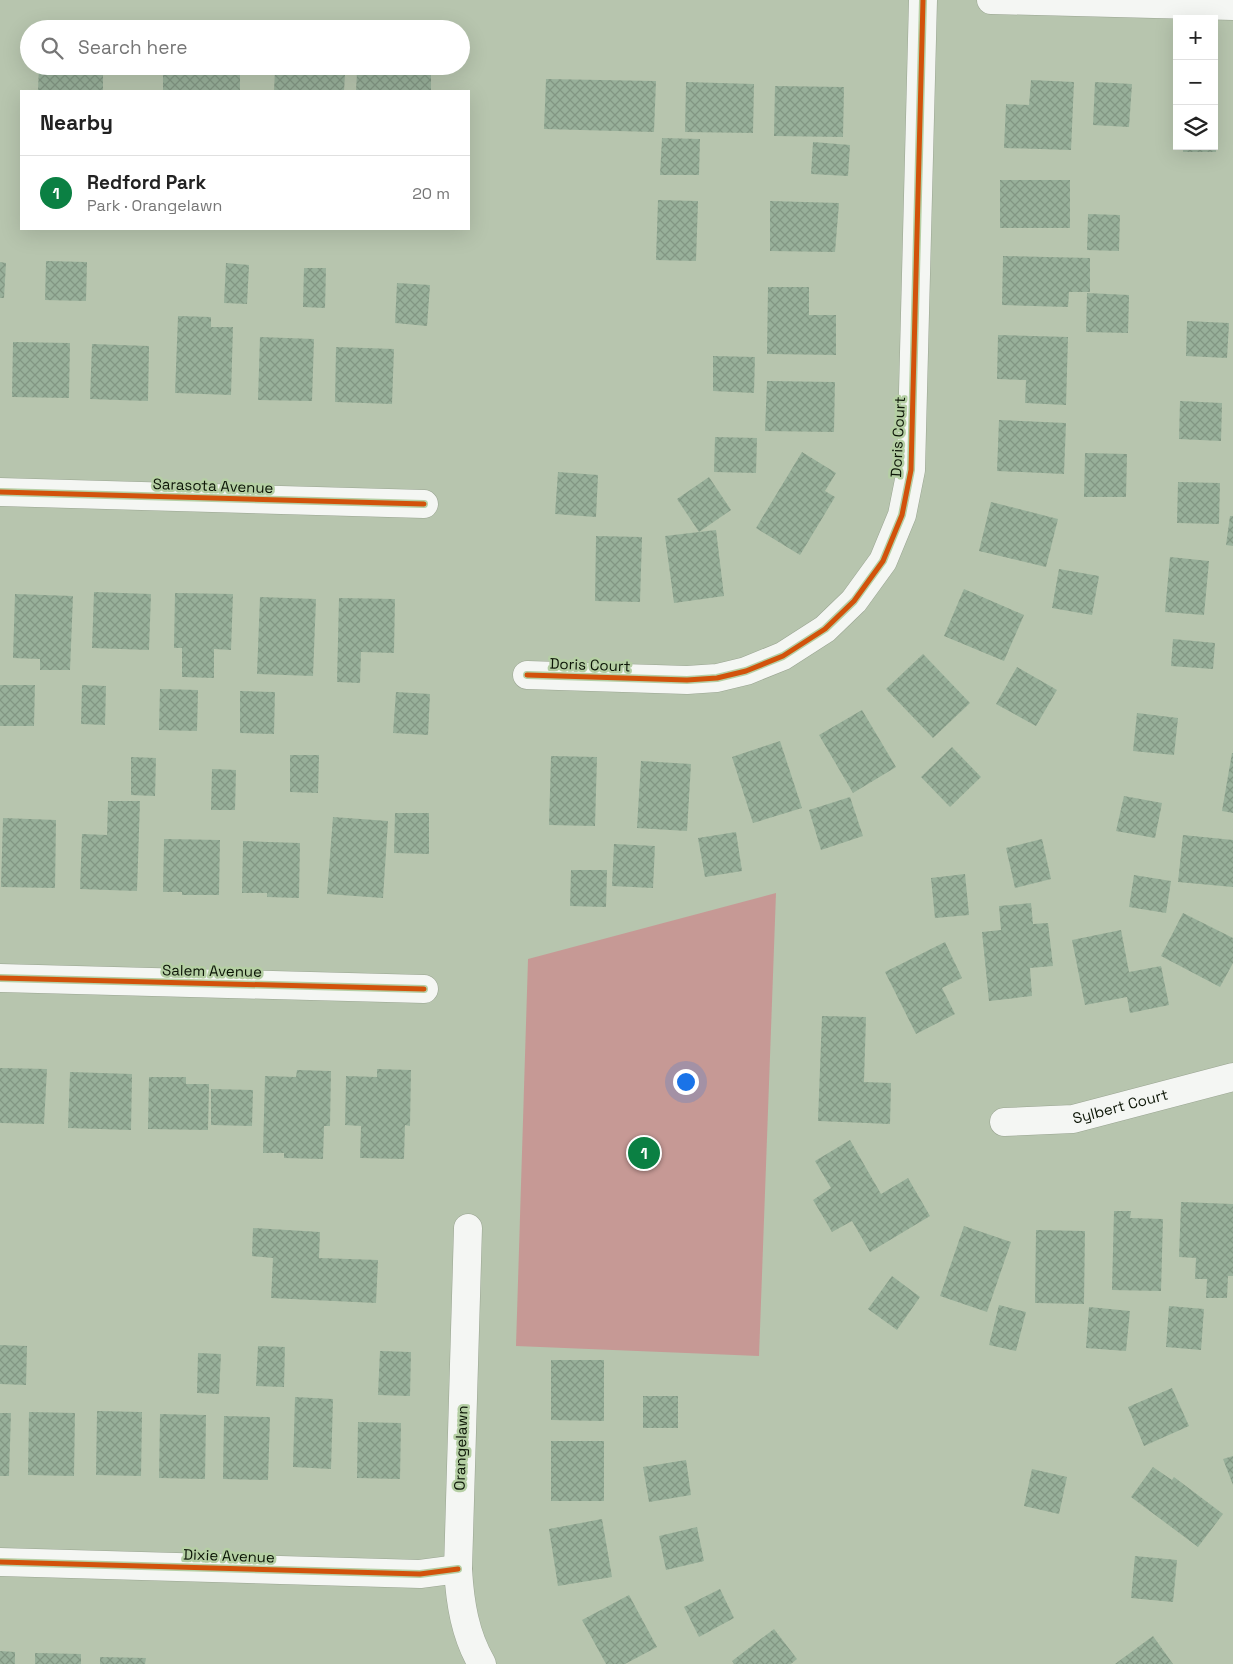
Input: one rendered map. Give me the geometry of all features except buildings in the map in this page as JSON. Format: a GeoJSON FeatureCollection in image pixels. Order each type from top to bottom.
{"type":"FeatureCollection","features":[{"type":"Feature","properties":{"kind":"street","name":"Doris Court"},"geometry":{"type":"LineString","coordinates":[[526,675],[687,680],[717,678],[746,671],[783,656],[825,629],[854,602],[883,561],[902,515],[911,470],[923,0]]}},
{"type":"Feature","properties":{"kind":"street"},"geometry":{"type":"LineString","coordinates":[[990,0],[1233,6]]}},
{"type":"Feature","properties":{"kind":"street","name":"Sarasota Avenue"},"geometry":{"type":"LineString","coordinates":[[0,492],[424,504]]}},
{"type":"Feature","properties":{"kind":"street","name":"Salem Avenue"},"geometry":{"type":"LineString","coordinates":[[0,978],[424,989]]}},
{"type":"Feature","properties":{"kind":"street","name":"Sylbert Court"},"geometry":{"type":"LineString","coordinates":[[1004,1122],[1073,1119],[1233,1077]]}},
{"type":"Feature","properties":{"kind":"street","name":"Orangelawn"},"geometry":{"type":"LineString","coordinates":[[468,1228],[458,1569],[459,1597],[466,1630],[482,1664]]}},
{"type":"Feature","properties":{"kind":"street","name":"Dixie Avenue"},"geometry":{"type":"LineString","coordinates":[[0,1562],[420,1574],[458,1569]]}},
{"type":"Feature","properties":{"kind":"shaded area"},"geometry":{"type":"Polygon","coordinates":[[[776,893],[759,1356],[516,1346],[528,959],[776,893]]]}},
{"type":"Feature","properties":{"kind":"cycle path"},"geometry":{"type":"LineString","coordinates":[[527,675],[687,680],[717,678],[746,671],[783,656],[825,629],[854,601],[883,561],[902,515],[911,470],[923,0]]}},
{"type":"Feature","properties":{"kind":"cycle path"},"geometry":{"type":"LineString","coordinates":[[0,492],[424,504]]}},
{"type":"Feature","properties":{"kind":"cycle path"},"geometry":{"type":"LineString","coordinates":[[0,978],[424,989]]}},
{"type":"Feature","properties":{"kind":"cycle path"},"geometry":{"type":"LineString","coordinates":[[0,1562],[420,1574],[458,1569]]}},
{"type":"Feature","properties":{"kind":"place","name":"Redford Park"},"geometry":{"type":"Point","coordinates":[644,1153]}}]}
